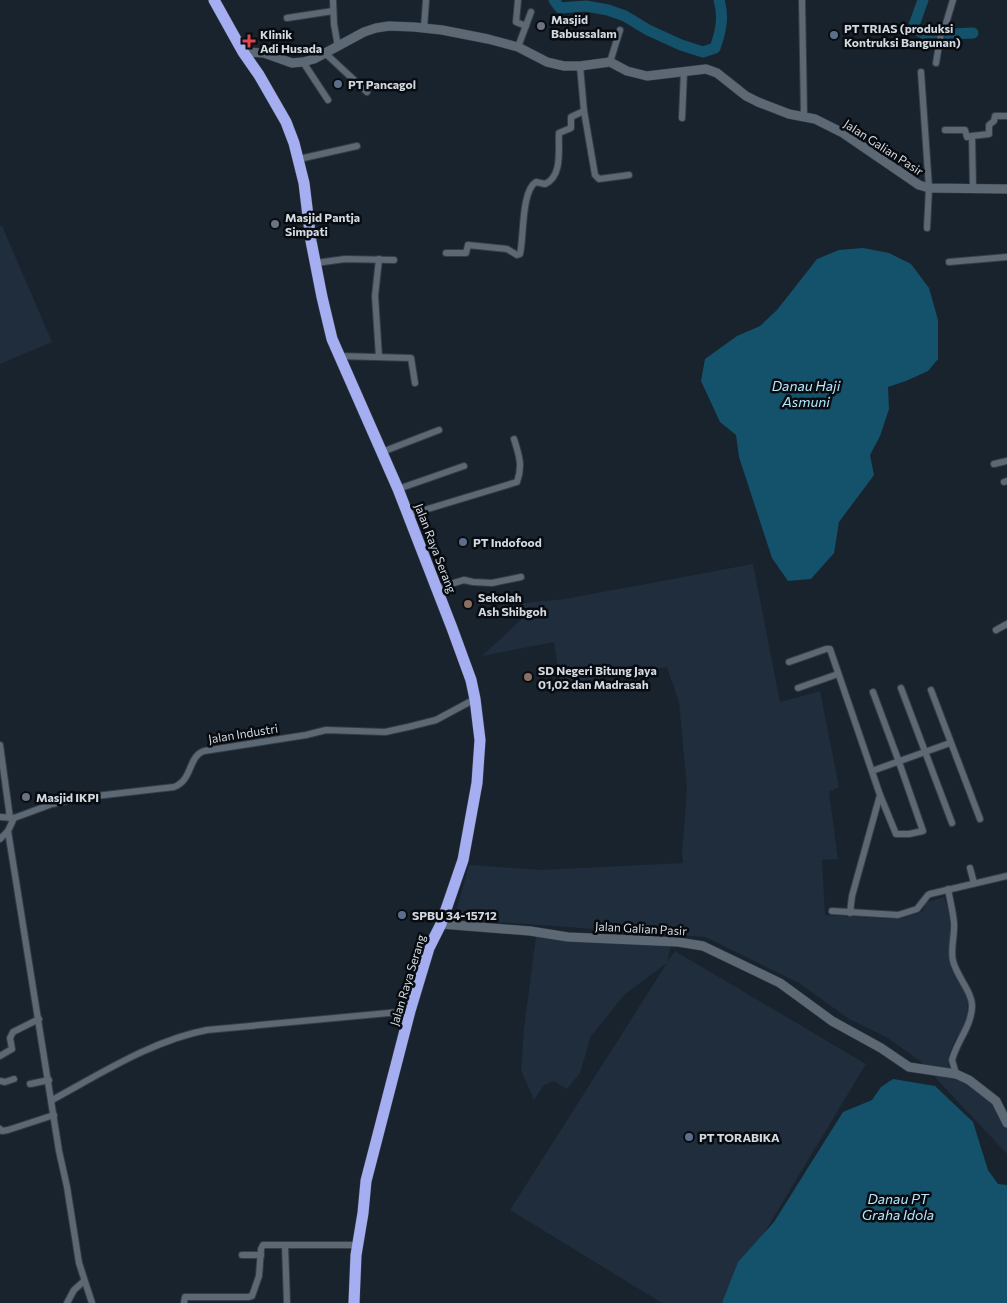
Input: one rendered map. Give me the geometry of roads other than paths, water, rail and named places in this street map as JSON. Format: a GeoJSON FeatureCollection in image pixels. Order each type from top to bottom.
{"type":"FeatureCollection","features":[{"type":"Feature","properties":{"kind":"highway","name":"Jalan Raya Serang"},"geometry":{"type":"LineString","coordinates":[[214,0],[286,122],[299,159],[322,297],[332,339],[398,489],[437,588],[465,664],[475,699],[480,740],[477,783],[463,860],[441,924],[429,948],[410,1011],[369,1169],[354,1280],[354,1303]]}},
{"type":"Feature","properties":{"kind":"street"},"geometry":{"type":"LineString","coordinates":[[334,0],[333,11],[338,47]]}},
{"type":"Feature","properties":{"kind":"street"},"geometry":{"type":"LineString","coordinates":[[424,28],[426,0]]}},
{"type":"Feature","properties":{"kind":"street"},"geometry":{"type":"LineString","coordinates":[[518,0],[516,22],[526,26]]}},
{"type":"Feature","properties":{"kind":"street"},"geometry":{"type":"LineString","coordinates":[[802,0],[804,116]]}},
{"type":"Feature","properties":{"kind":"street"},"geometry":{"type":"LineString","coordinates":[[936,63],[940,35],[944,30],[952,0]]}},
{"type":"Feature","properties":{"kind":"street"},"geometry":{"type":"LineString","coordinates":[[287,18],[333,11]]}},
{"type":"Feature","properties":{"kind":"street"},"geometry":{"type":"LineString","coordinates":[[518,47],[531,12]]}},
{"type":"Feature","properties":{"kind":"street"},"geometry":{"type":"LineString","coordinates":[[243,52],[264,53],[292,63],[303,62],[326,54],[364,32],[389,26],[442,30],[479,37],[518,47],[557,65],[580,66],[610,62],[620,30]]}},
{"type":"Feature","properties":{"kind":"street"},"geometry":{"type":"LineString","coordinates":[[326,54],[367,92]]}},
{"type":"Feature","properties":{"kind":"street"},"geometry":{"type":"LineString","coordinates":[[303,62],[328,100]]}},
{"type":"Feature","properties":{"kind":"street","name":"Jalan Galian Pasir"},"geometry":{"type":"LineString","coordinates":[[610,62],[627,71],[642,75],[663,75],[706,69],[717,73],[746,96],[758,102],[789,114],[804,116],[844,133],[919,185],[929,188],[1007,189]]}},
{"type":"Feature","properties":{"kind":"street"},"geometry":{"type":"LineString","coordinates":[[580,66],[584,112],[596,178],[628,175]]}},
{"type":"Feature","properties":{"kind":"street"},"geometry":{"type":"LineString","coordinates":[[682,118],[684,71]]}},
{"type":"Feature","properties":{"kind":"street"},"geometry":{"type":"LineString","coordinates":[[921,72],[929,188],[927,228]]}},
{"type":"Feature","properties":{"kind":"street"},"geometry":{"type":"LineString","coordinates":[[446,253],[466,253],[468,245],[507,249],[517,255],[520,254],[522,226],[528,193],[536,182],[545,184],[550,182],[558,166],[559,133],[572,128],[571,117],[584,112]]}},
{"type":"Feature","properties":{"kind":"street"},"geometry":{"type":"LineString","coordinates":[[945,130],[965,130],[967,137],[989,134],[989,125],[994,121],[994,116],[1007,116]]}},
{"type":"Feature","properties":{"kind":"street"},"geometry":{"type":"LineString","coordinates":[[973,136],[973,189]]}},
{"type":"Feature","properties":{"kind":"street"},"geometry":{"type":"LineString","coordinates":[[299,159],[357,146]]}},
{"type":"Feature","properties":{"kind":"street"},"geometry":{"type":"LineString","coordinates":[[949,262],[1007,257]]}},
{"type":"Feature","properties":{"kind":"street"},"geometry":{"type":"LineString","coordinates":[[316,263],[345,259],[394,260]]}},
{"type":"Feature","properties":{"kind":"street"},"geometry":{"type":"LineString","coordinates":[[379,259],[375,296],[379,357]]}},
{"type":"Feature","properties":{"kind":"street"},"geometry":{"type":"LineString","coordinates":[[340,356],[411,358],[415,383]]}},
{"type":"Feature","properties":{"kind":"street"},"geometry":{"type":"LineString","coordinates":[[382,452],[439,430]]}},
{"type":"Feature","properties":{"kind":"street"},"geometry":{"type":"LineString","coordinates":[[408,515],[517,482],[521,472],[521,461],[514,439]]}},
{"type":"Feature","properties":{"kind":"street"},"geometry":{"type":"LineString","coordinates":[[994,464],[1007,462]]}},
{"type":"Feature","properties":{"kind":"street"},"geometry":{"type":"LineString","coordinates":[[398,489],[464,466]]}},
{"type":"Feature","properties":{"kind":"street"},"geometry":{"type":"LineString","coordinates":[[437,588],[464,580],[492,583],[521,577]]}},
{"type":"Feature","properties":{"kind":"street"},"geometry":{"type":"LineString","coordinates":[[996,630],[1007,624]]}},
{"type":"Feature","properties":{"kind":"street"},"geometry":{"type":"LineString","coordinates":[[790,662],[828,648],[832,654],[880,795],[896,834],[923,831],[900,762],[873,692]]}},
{"type":"Feature","properties":{"kind":"street"},"geometry":{"type":"LineString","coordinates":[[798,688],[838,674]]}},
{"type":"Feature","properties":{"kind":"street"},"geometry":{"type":"LineString","coordinates":[[902,688],[952,823]]}},
{"type":"Feature","properties":{"kind":"street"},"geometry":{"type":"LineString","coordinates":[[931,690],[980,819]]}},
{"type":"Feature","properties":{"kind":"street","name":"Jalan Industri"},"geometry":{"type":"LineString","coordinates":[[0,817],[12,818],[52,804],[70,800],[174,787],[185,780],[198,754],[204,751],[326,730],[385,732],[408,728],[436,720],[475,699]]}},
{"type":"Feature","properties":{"kind":"street"},"geometry":{"type":"LineString","coordinates":[[872,771],[950,743]]}},
{"type":"Feature","properties":{"kind":"street"},"geometry":{"type":"LineString","coordinates":[[0,745],[12,818],[8,830],[0,839]]}},
{"type":"Feature","properties":{"kind":"street"},"geometry":{"type":"LineString","coordinates":[[850,912],[852,896],[880,795]]}},
{"type":"Feature","properties":{"kind":"street"},"geometry":{"type":"LineString","coordinates":[[8,830],[76,1251],[92,1303]]}},
{"type":"Feature","properties":{"kind":"street"},"geometry":{"type":"LineString","coordinates":[[970,868],[974,883]]}},
{"type":"Feature","properties":{"kind":"street"},"geometry":{"type":"LineString","coordinates":[[832,911],[892,916],[905,914],[917,909],[928,895],[1007,876]]}},
{"type":"Feature","properties":{"kind":"street"},"geometry":{"type":"LineString","coordinates":[[948,889],[954,924],[951,949],[953,960],[961,981],[971,996],[972,1002],[970,1021],[952,1060],[956,1074],[978,1086],[996,1101],[1007,1123]]}},
{"type":"Feature","properties":{"kind":"street","name":"Jalan Galian Pasir"},"geometry":{"type":"LineString","coordinates":[[441,924],[530,931],[568,937],[678,942],[703,946],[780,983],[832,1022],[870,1042],[909,1067],[956,1074]]}},
{"type":"Feature","properties":{"kind":"street"},"geometry":{"type":"LineString","coordinates":[[52,1100],[114,1066],[156,1046],[191,1033],[410,1011]]}},
{"type":"Feature","properties":{"kind":"street"},"geometry":{"type":"LineString","coordinates":[[0,1056],[12,1049],[10,1034],[39,1020]]}},
{"type":"Feature","properties":{"kind":"street"},"geometry":{"type":"LineString","coordinates":[[0,1081],[5,1082],[14,1079]]}},
{"type":"Feature","properties":{"kind":"street"},"geometry":{"type":"LineString","coordinates":[[30,1084],[49,1080]]}},
{"type":"Feature","properties":{"kind":"street"},"geometry":{"type":"LineString","coordinates":[[0,1129],[2,1131],[8,1130],[54,1115]]}},
{"type":"Feature","properties":{"kind":"street"},"geometry":{"type":"LineString","coordinates":[[184,1303],[185,1297],[252,1296],[259,1276],[263,1245],[358,1245]]}},
{"type":"Feature","properties":{"kind":"street"},"geometry":{"type":"LineString","coordinates":[[285,1245],[287,1303]]}},
{"type":"Feature","properties":{"kind":"street"},"geometry":{"type":"LineString","coordinates":[[242,1255],[261,1255]]}},
{"type":"Feature","properties":{"kind":"street"},"geometry":{"type":"LineString","coordinates":[[67,1303],[74,1290],[85,1284]]}},
{"type":"Feature","properties":{"kind":"water","name":"Danau Haji Asmuni"},"geometry":{"type":"Polygon","coordinates":[[[863,248],[889,253],[911,264],[929,288],[938,320],[938,359],[928,371],[888,387],[889,409],[880,436],[870,455],[874,475],[839,522],[834,553],[811,579],[788,581],[772,558],[739,457],[736,435],[720,422],[701,381],[705,359],[737,336],[760,326],[777,310],[817,259],[839,250],[863,248]]]}},
{"type":"Feature","properties":{"kind":"water","name":"Danau PT Graha Idola"},"geometry":{"type":"Polygon","coordinates":[[[893,1079],[935,1086],[973,1122],[988,1170],[998,1184],[1007,1185],[1007,1303],[722,1303],[738,1262],[774,1222],[843,1112],[872,1100],[881,1087],[893,1079]]]}},
{"type":"Feature","properties":{"kind":"waterway"},"geometry":{"type":"LineString","coordinates":[[554,0],[560,8],[586,6],[608,10],[625,16],[648,30],[681,45],[703,52],[715,48],[717,42],[722,18],[719,0]]}},
{"type":"Feature","properties":{"kind":"waterway"},"geometry":{"type":"LineString","coordinates":[[923,0],[913,28],[926,35],[973,33]]}},
{"type":"Feature","properties":{"kind":"place","name":"Masjid Babussalam"},"geometry":{"type":"Point","coordinates":[541,26]}},
{"type":"Feature","properties":{"kind":"place","name":"PT TRIAS (produksi Kontruksi Bangunan)"},"geometry":{"type":"Point","coordinates":[834,35]}},
{"type":"Feature","properties":{"kind":"place","name":"Klinik Adi Husada"},"geometry":{"type":"Point","coordinates":[249,41]}},
{"type":"Feature","properties":{"kind":"place","name":"PT Pancagol"},"geometry":{"type":"Point","coordinates":[338,84]}},
{"type":"Feature","properties":{"kind":"place","name":"Masjid Pantja Simpati"},"geometry":{"type":"Point","coordinates":[275,224]}},
{"type":"Feature","properties":{"kind":"place","name":"PT Indofood"},"geometry":{"type":"Point","coordinates":[463,542]}},
{"type":"Feature","properties":{"kind":"place","name":"Sekolah Ash Shibgoh"},"geometry":{"type":"Point","coordinates":[468,604]}},
{"type":"Feature","properties":{"kind":"place","name":"SD Negeri Bitung Jaya 01,02 dan Madrasah"},"geometry":{"type":"Point","coordinates":[528,677]}},
{"type":"Feature","properties":{"kind":"place","name":"Masjid IKPI"},"geometry":{"type":"Point","coordinates":[26,797]}},
{"type":"Feature","properties":{"kind":"place","name":"SPBU 34-15712"},"geometry":{"type":"Point","coordinates":[402,915]}},
{"type":"Feature","properties":{"kind":"place","name":"PT TORABIKA"},"geometry":{"type":"Point","coordinates":[689,1137]}}]}
